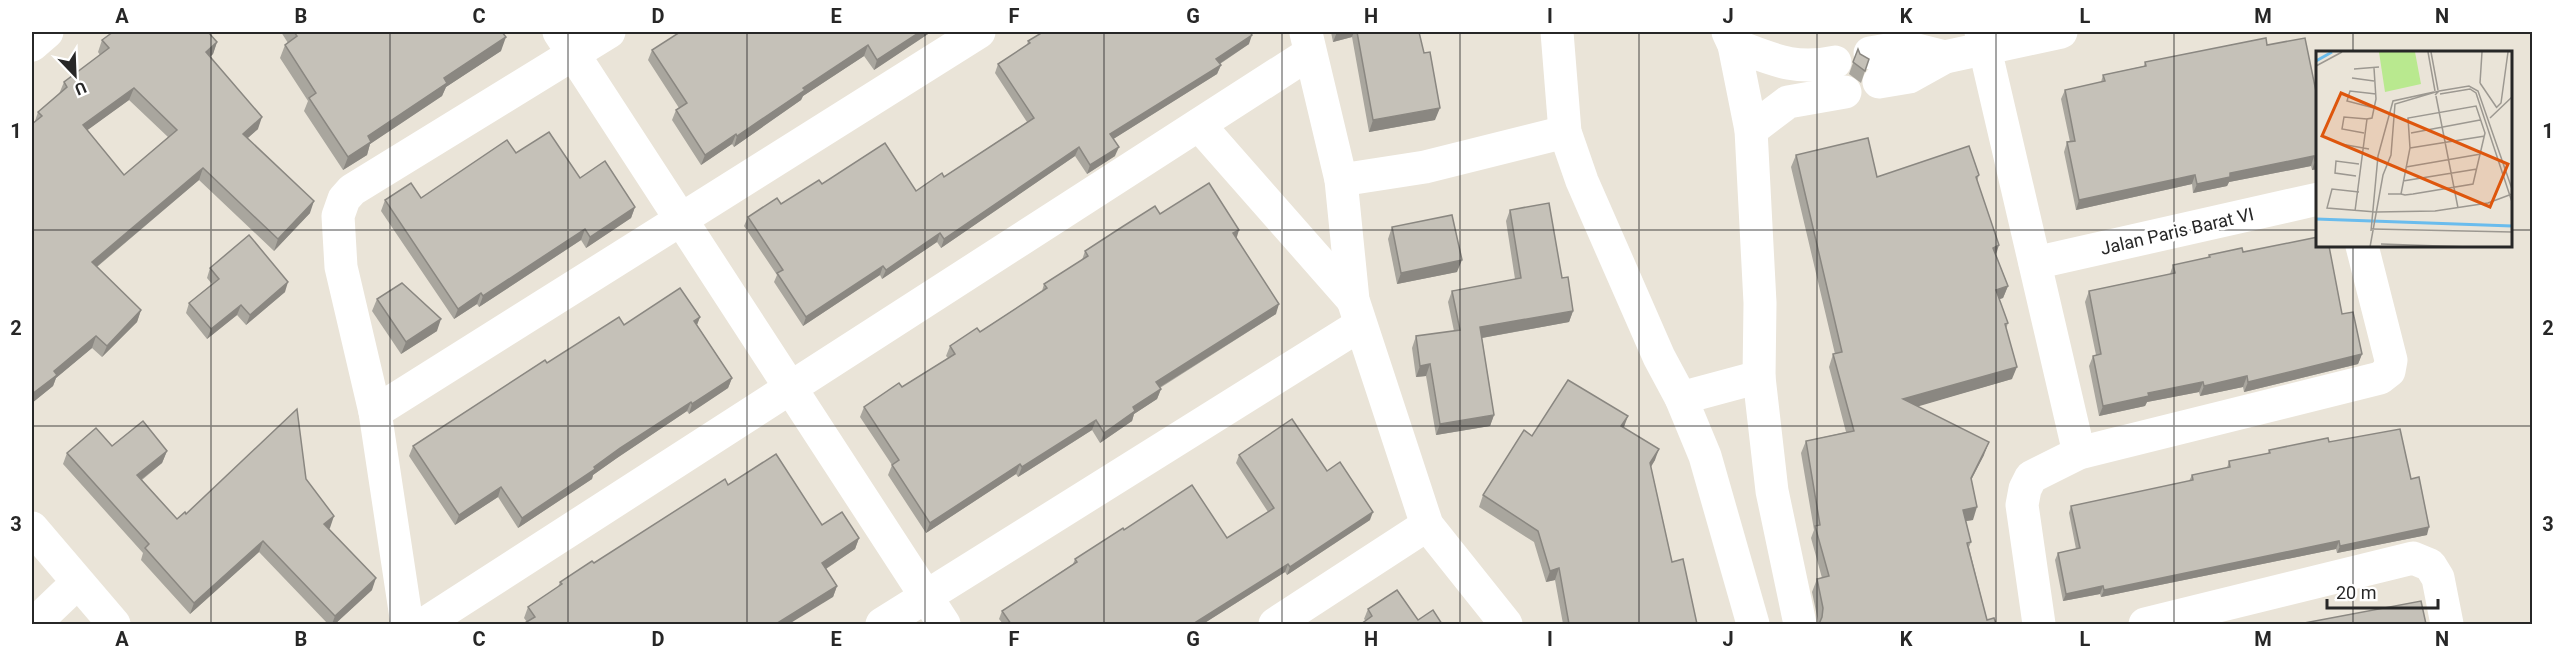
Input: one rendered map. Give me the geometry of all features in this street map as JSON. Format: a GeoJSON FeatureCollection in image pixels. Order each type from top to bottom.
{"type":"FeatureCollection","features":[{"type":"Feature","properties":{"kind":"street"},"geometry":{"type":"LineString","coordinates":[[32,45],[46,32]]}},
{"type":"Feature","properties":{"kind":"street"},"geometry":{"type":"LineString","coordinates":[[407,624],[375,412],[341,267],[338,216],[344,199],[352,190],[566,43],[609,32]]}},
{"type":"Feature","properties":{"kind":"street"},"geometry":{"type":"LineString","coordinates":[[375,412],[979,32]]}},
{"type":"Feature","properties":{"kind":"street"},"geometry":{"type":"LineString","coordinates":[[1557,32],[1565,132],[1586,192],[1659,357],[1681,398],[1705,456],[1753,624]]}},
{"type":"Feature","properties":{"kind":"street"},"geometry":{"type":"LineString","coordinates":[[1874,68],[1910,77],[1983,39],[2061,32]]}},
{"type":"Feature","properties":{"kind":"street"},"geometry":{"type":"LineString","coordinates":[[1731,38],[1788,65],[1818,66],[1840,77],[1788,102],[1751,130]]}},
{"type":"Feature","properties":{"kind":"street"},"geometry":{"type":"LineString","coordinates":[[1731,38],[1751,130],[1760,303],[1759,377],[1772,490],[1800,624]]}},
{"type":"Feature","properties":{"kind":"street"},"geometry":{"type":"LineString","coordinates":[[1983,39],[2079,453]]}},
{"type":"Feature","properties":{"kind":"street"},"geometry":{"type":"LineString","coordinates":[[424,624],[1199,125],[1308,42],[1341,180],[1356,313],[1427,525],[1506,624]]}},
{"type":"Feature","properties":{"kind":"street"},"geometry":{"type":"LineString","coordinates":[[566,43],[944,624]]}},
{"type":"Feature","properties":{"kind":"street"},"geometry":{"type":"LineString","coordinates":[[1199,125],[1356,313]]}},
{"type":"Feature","properties":{"kind":"street"},"geometry":{"type":"LineString","coordinates":[[1341,180],[1425,167],[1565,132]]}},
{"type":"Feature","properties":{"kind":"street","name":"Jalan Paris Barat VI"},"geometry":{"type":"LineString","coordinates":[[2035,263],[2316,199]]}},
{"type":"Feature","properties":{"kind":"street"},"geometry":{"type":"LineString","coordinates":[[2039,624],[2022,505],[2025,489],[2031,477],[2079,453],[2380,378],[2389,371],[2391,360],[2363,248]]}},
{"type":"Feature","properties":{"kind":"street"},"geometry":{"type":"LineString","coordinates":[[882,624],[1356,313]]}},
{"type":"Feature","properties":{"kind":"street"},"geometry":{"type":"LineString","coordinates":[[1681,398],[1759,377]]}},
{"type":"Feature","properties":{"kind":"street"},"geometry":{"type":"LineString","coordinates":[[1275,624],[1427,525]]}},
{"type":"Feature","properties":{"kind":"street"},"geometry":{"type":"LineString","coordinates":[[32,528],[114,624]]}},
{"type":"Feature","properties":{"kind":"street"},"geometry":{"type":"LineString","coordinates":[[2145,624],[2413,558],[2430,565],[2438,579],[2447,624]]}},
{"type":"Feature","properties":{"kind":"street"},"geometry":{"type":"LineString","coordinates":[[34,624],[77,583]]}},
{"type":"Feature","properties":{"kind":"building"},"geometry":{"type":"Polygon","coordinates":[[[113,32],[208,32],[217,42],[206,52],[262,117],[243,134],[314,201],[278,239],[203,168],[92,262],[141,310],[107,346],[96,336],[54,371],[57,375],[32,394],[32,124],[42,116],[38,112],[67,87],[64,82],[109,48],[102,40],[113,32]],[[134,88],[83,125],[124,175],[177,130],[134,88]]]}},
{"type":"Feature","properties":{"kind":"building"},"geometry":{"type":"Polygon","coordinates":[[[294,32],[502,32],[506,37],[444,78],[447,83],[368,136],[371,142],[348,157],[309,98],[316,93],[285,45],[297,36],[294,32]]]}},
{"type":"Feature","properties":{"kind":"building"},"geometry":{"type":"Polygon","coordinates":[[[680,32],[920,32],[877,60],[868,45],[737,136],[736,134],[705,155],[676,110],[687,103],[652,50],[680,32]]]}},
{"type":"Feature","properties":{"kind":"building"},"geometry":{"type":"Polygon","coordinates":[[[1043,32],[1250,32],[1252,35],[1216,59],[1221,65],[1110,134],[1119,147],[1090,165],[1079,147],[944,239],[940,233],[886,270],[883,266],[806,317],[777,273],[783,270],[748,217],[777,198],[781,204],[819,180],[822,184],[885,143],[916,191],[942,173],[944,177],[1034,118],[998,64],[1043,32]]]}},
{"type":"Feature","properties":{"kind":"building"},"geometry":{"type":"Polygon","coordinates":[[[1357,32],[1419,32],[1424,53],[1430,52],[1440,108],[1373,120],[1357,32]]]}},
{"type":"Feature","properties":{"kind":"building"},"geometry":{"type":"Polygon","coordinates":[[[2266,38],[2267,45],[2305,38],[2316,91],[2316,161],[2314,156],[2230,173],[2230,177],[2197,184],[2195,175],[2079,200],[2067,142],[2075,141],[2065,90],[2105,81],[2103,75],[2146,66],[2145,62],[2266,38]]]}},
{"type":"Feature","properties":{"kind":"building"},"geometry":{"type":"Polygon","coordinates":[[[1858,49],[1860,54],[1869,59],[1865,71],[1853,62],[1858,49]]]}},
{"type":"Feature","properties":{"kind":"building"},"geometry":{"type":"Polygon","coordinates":[[[549,132],[580,178],[605,161],[635,207],[590,237],[585,229],[483,296],[481,293],[458,309],[385,200],[411,183],[421,198],[507,140],[516,153],[549,132]]]}},
{"type":"Feature","properties":{"kind":"building"},"geometry":{"type":"Polygon","coordinates":[[[1868,138],[1877,177],[1969,146],[1979,175],[1976,177],[1999,245],[1993,248],[2008,286],[1996,290],[2008,323],[2005,324],[2017,367],[1903,399],[1989,442],[1971,478],[1977,507],[1963,510],[1971,542],[1967,543],[1987,620],[1994,618],[1996,624],[1819,624],[1823,608],[1817,579],[1829,576],[1815,526],[1820,525],[1806,441],[1854,431],[1833,354],[1842,352],[1796,155],[1868,138]]]}},
{"type":"Feature","properties":{"kind":"building"},"geometry":{"type":"Polygon","coordinates":[[[1209,183],[1239,230],[1233,233],[1279,304],[1156,382],[1161,389],[1133,407],[1135,411],[1104,433],[1096,420],[1022,467],[1020,464],[930,523],[892,465],[899,460],[864,407],[899,383],[902,387],[955,354],[950,346],[977,328],[980,332],[1047,288],[1044,284],[1088,256],[1085,251],[1155,206],[1160,214],[1209,183]]]}},
{"type":"Feature","properties":{"kind":"building"},"geometry":{"type":"Polygon","coordinates":[[[1549,203],[1562,278],[1568,277],[1573,311],[1480,327],[1494,415],[1440,424],[1430,364],[1420,366],[1416,336],[1460,330],[1452,291],[1521,278],[1510,210],[1549,203]]]}},
{"type":"Feature","properties":{"kind":"building"},"geometry":{"type":"Polygon","coordinates":[[[1452,215],[1462,260],[1401,273],[1392,227],[1452,215]]]}},
{"type":"Feature","properties":{"kind":"building"},"geometry":{"type":"Polygon","coordinates":[[[249,235],[288,282],[250,315],[241,305],[211,329],[189,303],[219,279],[210,268],[249,235]]]}},
{"type":"Feature","properties":{"kind":"building"},"geometry":{"type":"Polygon","coordinates":[[[2316,237],[2316,248],[2329,248],[2342,314],[2353,312],[2362,354],[2248,382],[2247,376],[2204,386],[2203,382],[2148,393],[2149,396],[2103,406],[2093,356],[2101,354],[2089,291],[2175,273],[2173,265],[2210,257],[2209,255],[2242,248],[2243,252],[2316,237]]]}},
{"type":"Feature","properties":{"kind":"building"},"geometry":{"type":"Polygon","coordinates":[[[402,283],[441,319],[406,342],[377,299],[402,283]]]}},
{"type":"Feature","properties":{"kind":"building"},"geometry":{"type":"Polygon","coordinates":[[[680,288],[700,317],[694,321],[732,378],[620,448],[594,467],[595,469],[522,518],[501,487],[459,515],[413,446],[545,360],[547,363],[619,317],[624,325],[680,288]]]}},
{"type":"Feature","properties":{"kind":"building"},"geometry":{"type":"Polygon","coordinates":[[[1568,380],[1628,416],[1621,426],[1659,449],[1650,463],[1672,562],[1683,559],[1697,624],[1569,624],[1559,568],[1550,571],[1538,531],[1483,495],[1524,430],[1532,436],[1568,380]]]}},
{"type":"Feature","properties":{"kind":"building"},"geometry":{"type":"Polygon","coordinates":[[[297,409],[306,479],[334,516],[324,524],[376,578],[335,616],[263,541],[194,603],[145,548],[149,544],[67,453],[96,428],[112,446],[143,421],[167,451],[137,475],[177,519],[185,512],[186,514],[297,409]]]}},
{"type":"Feature","properties":{"kind":"building"},"geometry":{"type":"Polygon","coordinates":[[[1292,419],[1327,471],[1340,462],[1373,512],[1290,567],[1288,564],[1193,624],[1011,624],[1002,611],[1077,562],[1075,559],[1192,485],[1227,538],[1274,508],[1239,455],[1292,419]]]}},
{"type":"Feature","properties":{"kind":"building"},"geometry":{"type":"Polygon","coordinates":[[[2400,429],[2411,479],[2419,477],[2429,527],[2340,546],[2339,541],[2104,590],[2103,586],[2066,594],[2058,553],[2080,548],[2071,506],[2193,480],[2192,475],[2230,467],[2229,461],[2270,453],[2269,450],[2328,438],[2329,442],[2400,429]]]}},
{"type":"Feature","properties":{"kind":"building"},"geometry":{"type":"Polygon","coordinates":[[[776,454],[822,525],[842,512],[859,538],[822,563],[837,586],[776,624],[523,624],[535,617],[528,607],[562,584],[560,582],[592,561],[594,563],[725,479],[728,485],[776,454]]]}},
{"type":"Feature","properties":{"kind":"building"},"geometry":{"type":"Polygon","coordinates":[[[1397,590],[1418,620],[1433,610],[1442,624],[1361,624],[1372,616],[1368,609],[1397,590]]]}},
{"type":"Feature","properties":{"kind":"building"},"geometry":{"type":"Polygon","coordinates":[[[2421,601],[2426,624],[2299,624],[2421,601]]]}}]}
